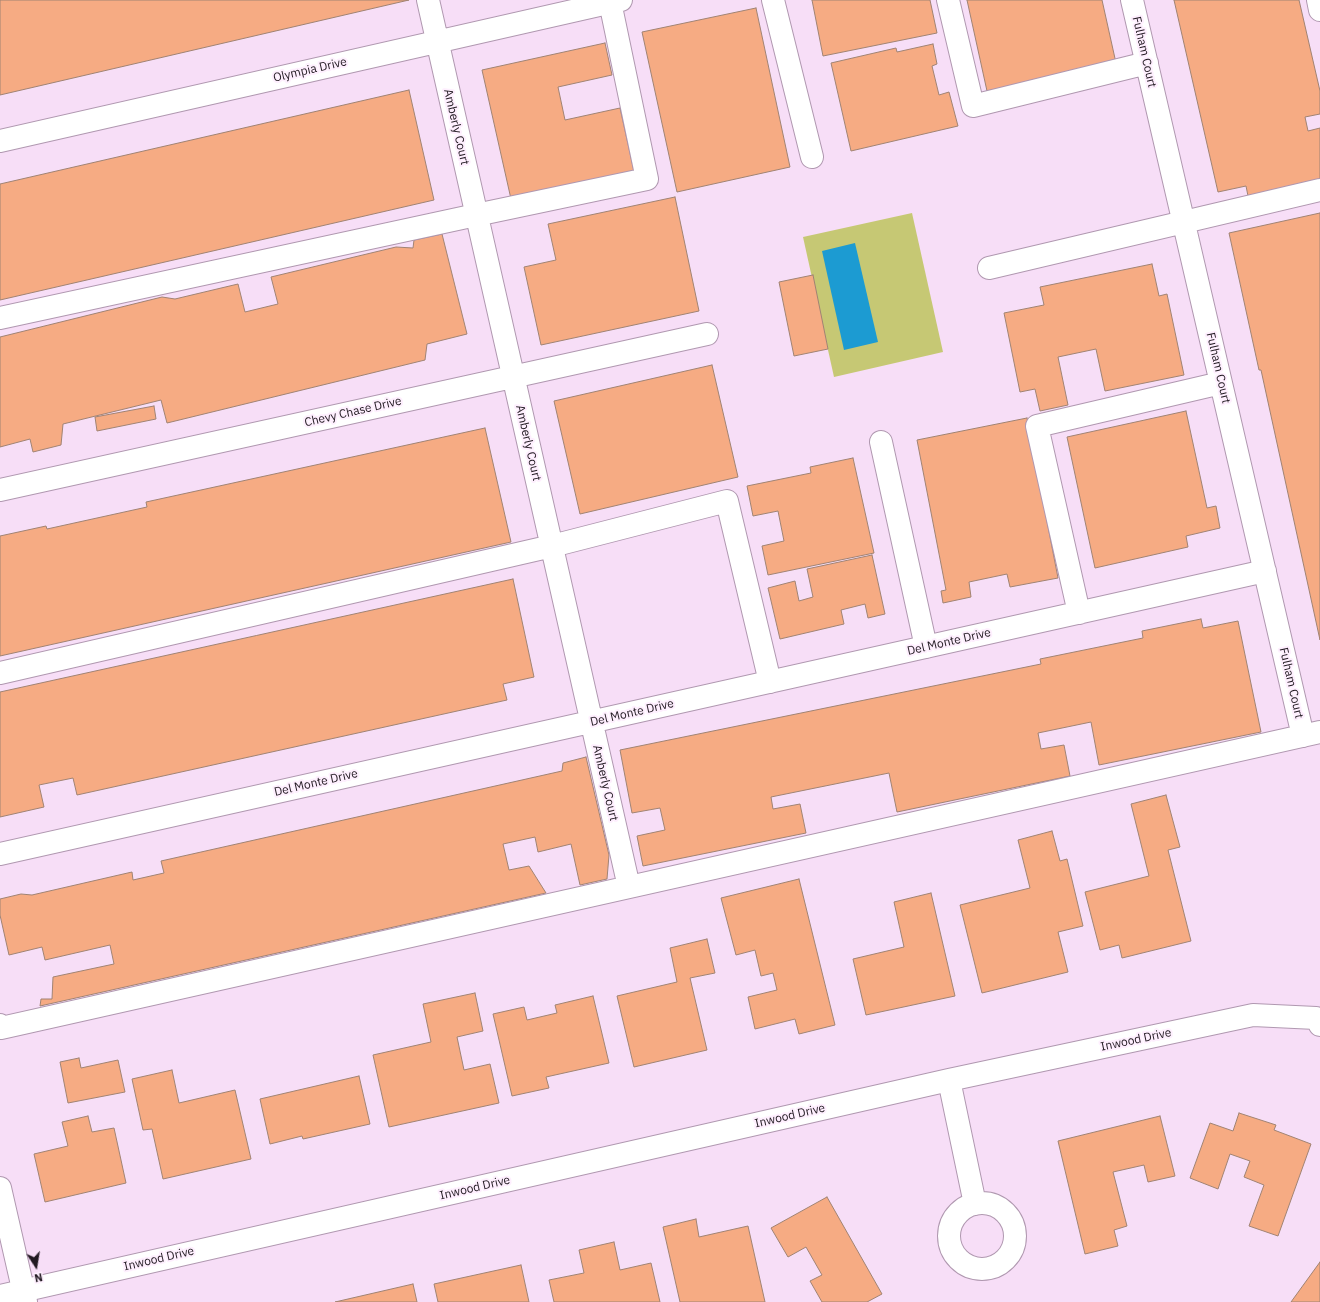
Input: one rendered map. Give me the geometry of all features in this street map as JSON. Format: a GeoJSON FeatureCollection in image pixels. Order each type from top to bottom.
{"type":"FeatureCollection","features":[{"type":"Feature","properties":{"kind":"street","name":"Amberly Court"},"geometry":{"type":"LineString","coordinates":[[428,0],[629,887]]}},
{"type":"Feature","properties":{"kind":"street"},"geometry":{"type":"LineString","coordinates":[[773,0],[812,157]]}},
{"type":"Feature","properties":{"kind":"street"},"geometry":{"type":"LineString","coordinates":[[948,0],[973,106],[1147,64]]}},
{"type":"Feature","properties":{"kind":"street","name":"Fulham Court"},"geometry":{"type":"LineString","coordinates":[[1132,0],[1265,571],[1312,734]]}},
{"type":"Feature","properties":{"kind":"street"},"geometry":{"type":"LineString","coordinates":[[1318,0],[1320,10]]}},
{"type":"Feature","properties":{"kind":"street","name":"Olympia Drive"},"geometry":{"type":"LineString","coordinates":[[0,141],[616,1]]}},
{"type":"Feature","properties":{"kind":"street"},"geometry":{"type":"LineString","coordinates":[[0,318],[476,214],[647,179],[616,1]]}},
{"type":"Feature","properties":{"kind":"street"},"geometry":{"type":"LineString","coordinates":[[989,268],[1320,190]]}},
{"type":"Feature","properties":{"kind":"street","name":"Chevy Chase Drive"},"geometry":{"type":"LineString","coordinates":[[0,490],[707,334]]}},
{"type":"Feature","properties":{"kind":"street"},"geometry":{"type":"LineString","coordinates":[[1079,613],[1037,426],[1221,383]]}},
{"type":"Feature","properties":{"kind":"street"},"geometry":{"type":"LineString","coordinates":[[881,442],[926,647]]}},
{"type":"Feature","properties":{"kind":"street"},"geometry":{"type":"LineString","coordinates":[[0,673],[552,546],[727,501],[770,682]]}},
{"type":"Feature","properties":{"kind":"street","name":"Del Monte Drive"},"geometry":{"type":"LineString","coordinates":[[0,854],[1265,571]]}},
{"type":"Feature","properties":{"kind":"street"},"geometry":{"type":"LineString","coordinates":[[0,1025],[1,1028],[1312,734]]}},
{"type":"Feature","properties":{"kind":"street","name":"Inwood Drive"},"geometry":{"type":"LineString","coordinates":[[0,1296],[25,1296],[949,1080],[1253,1015],[1316,1018],[1320,1025]]}},
{"type":"Feature","properties":{"kind":"street"},"geometry":{"type":"LineString","coordinates":[[949,1080],[975,1204]]}},
{"type":"Feature","properties":{"kind":"street"},"geometry":{"type":"LineString","coordinates":[[0,1188],[25,1296]]}},
{"type":"Feature","properties":{"kind":"green space"},"geometry":{"type":"Polygon","coordinates":[[[912,213],[943,352],[834,377],[803,237],[912,213]]]}},
{"type":"Feature","properties":{"kind":"water"},"geometry":{"type":"Polygon","coordinates":[[[855,243],[878,342],[844,350],[822,251],[855,243]]]}},
{"type":"Feature","properties":{"kind":"building"},"geometry":{"type":"Polygon","coordinates":[[[0,0],[409,0],[0,95],[0,0]]]}},
{"type":"Feature","properties":{"kind":"building"},"geometry":{"type":"Polygon","coordinates":[[[812,0],[930,0],[937,33],[823,56],[812,0]]]}},
{"type":"Feature","properties":{"kind":"building"},"geometry":{"type":"Polygon","coordinates":[[[967,0],[1102,0],[1116,63],[987,91],[967,0]]]}},
{"type":"Feature","properties":{"kind":"building"},"geometry":{"type":"Polygon","coordinates":[[[1174,0],[1299,0],[1320,91],[1320,114],[1305,117],[1308,131],[1320,128],[1320,180],[1248,196],[1246,186],[1218,192],[1174,0]]]}},
{"type":"Feature","properties":{"kind":"building"},"geometry":{"type":"Polygon","coordinates":[[[756,8],[790,167],[677,192],[642,32],[756,8]]]}},
{"type":"Feature","properties":{"kind":"building"},"geometry":{"type":"Polygon","coordinates":[[[605,43],[612,75],[558,87],[565,120],[620,108],[634,171],[511,199],[482,70],[605,43]]]}},
{"type":"Feature","properties":{"kind":"building"},"geometry":{"type":"Polygon","coordinates":[[[933,44],[937,64],[932,66],[939,95],[949,92],[958,126],[851,151],[831,63],[896,48],[897,52],[933,44]]]}},
{"type":"Feature","properties":{"kind":"building"},"geometry":{"type":"Polygon","coordinates":[[[409,90],[434,200],[0,300],[0,184],[409,90]]]}},
{"type":"Feature","properties":{"kind":"building"},"geometry":{"type":"Polygon","coordinates":[[[675,197],[699,311],[541,345],[524,267],[556,260],[548,224],[675,197]]]}},
{"type":"Feature","properties":{"kind":"building"},"geometry":{"type":"Polygon","coordinates":[[[1320,213],[1320,640],[1261,370],[1259,370],[1229,233],[1320,213]]]}},
{"type":"Feature","properties":{"kind":"building"},"geometry":{"type":"Polygon","coordinates":[[[442,234],[467,334],[427,344],[425,360],[167,423],[161,400],[63,424],[61,445],[33,452],[30,439],[0,447],[0,337],[162,297],[175,299],[238,284],[245,312],[278,304],[271,277],[396,247],[413,248],[414,240],[442,234]]]}},
{"type":"Feature","properties":{"kind":"building"},"geometry":{"type":"Polygon","coordinates":[[[1152,264],[1159,296],[1167,294],[1184,375],[1105,391],[1096,349],[1058,357],[1068,405],[1040,411],[1035,389],[1020,392],[1004,313],[1044,305],[1040,287],[1152,264]]]}},
{"type":"Feature","properties":{"kind":"building"},"geometry":{"type":"Polygon","coordinates":[[[813,275],[828,349],[794,356],[779,282],[813,275]]]}},
{"type":"Feature","properties":{"kind":"building"},"geometry":{"type":"Polygon","coordinates":[[[712,365],[738,477],[580,514],[554,401],[712,365]]]}},
{"type":"Feature","properties":{"kind":"building"},"geometry":{"type":"Polygon","coordinates":[[[154,406],[156,419],[97,431],[95,417],[154,406]]]}},
{"type":"Feature","properties":{"kind":"building"},"geometry":{"type":"Polygon","coordinates":[[[1186,411],[1207,508],[1216,506],[1220,528],[1186,536],[1188,547],[1095,568],[1067,437],[1186,411]]]}},
{"type":"Feature","properties":{"kind":"building"},"geometry":{"type":"Polygon","coordinates":[[[1027,418],[1058,578],[1010,587],[1007,574],[969,582],[971,597],[943,603],[941,591],[946,590],[917,440],[1027,418]]]}},
{"type":"Feature","properties":{"kind":"building"},"geometry":{"type":"Polygon","coordinates":[[[485,428],[511,542],[0,656],[0,536],[46,526],[47,529],[147,507],[146,502],[485,428]]]}},
{"type":"Feature","properties":{"kind":"building"},"geometry":{"type":"Polygon","coordinates":[[[853,458],[874,553],[768,575],[762,546],[784,541],[778,511],[753,516],[747,486],[811,473],[810,467],[853,458]]]}},
{"type":"Feature","properties":{"kind":"building"},"geometry":{"type":"Polygon","coordinates":[[[872,555],[885,614],[868,618],[865,604],[841,610],[844,624],[780,639],[768,588],[795,581],[799,601],[813,597],[807,569],[872,555]]]}},
{"type":"Feature","properties":{"kind":"building"},"geometry":{"type":"Polygon","coordinates":[[[513,579],[534,677],[503,684],[507,700],[77,795],[73,778],[39,785],[44,807],[0,817],[0,692],[513,579]]]}},
{"type":"Feature","properties":{"kind":"building"},"geometry":{"type":"Polygon","coordinates":[[[1201,619],[1203,628],[1238,621],[1261,732],[1099,765],[1091,722],[1038,733],[1041,749],[1064,745],[1070,776],[897,812],[889,773],[771,797],[773,809],[800,804],[806,833],[643,866],[637,836],[665,830],[660,808],[632,813],[620,750],[1041,664],[1040,659],[1143,638],[1142,631],[1201,619]]]}},
{"type":"Feature","properties":{"kind":"building"},"geometry":{"type":"Polygon","coordinates":[[[586,757],[609,855],[607,879],[580,885],[571,844],[538,852],[535,837],[503,844],[509,870],[529,866],[546,893],[40,1006],[41,999],[52,999],[53,977],[114,964],[110,945],[45,960],[42,947],[9,955],[0,915],[0,899],[21,894],[32,895],[132,872],[133,880],[164,873],[161,861],[562,771],[563,763],[586,757]]]}},
{"type":"Feature","properties":{"kind":"building"},"geometry":{"type":"Polygon","coordinates":[[[1166,795],[1180,847],[1168,850],[1191,941],[1122,958],[1119,945],[1100,950],[1085,892],[1149,876],[1131,804],[1166,795]]]}},
{"type":"Feature","properties":{"kind":"building"},"geometry":{"type":"Polygon","coordinates":[[[1052,831],[1060,861],[1067,859],[1083,926],[1058,932],[1068,972],[982,993],[960,905],[1030,888],[1018,840],[1052,831]]]}},
{"type":"Feature","properties":{"kind":"building"},"geometry":{"type":"Polygon","coordinates":[[[799,879],[835,1025],[799,1034],[795,1019],[755,1029],[748,997],[777,990],[773,973],[761,976],[755,950],[736,955],[721,898],[799,879]]]}},
{"type":"Feature","properties":{"kind":"building"},"geometry":{"type":"Polygon","coordinates":[[[931,893],[955,996],[866,1015],[853,959],[904,947],[894,902],[931,893]]]}},
{"type":"Feature","properties":{"kind":"building"},"geometry":{"type":"Polygon","coordinates":[[[707,939],[715,973],[690,978],[707,1050],[634,1067],[617,996],[677,982],[670,948],[707,939]]]}},
{"type":"Feature","properties":{"kind":"building"},"geometry":{"type":"Polygon","coordinates":[[[475,993],[483,1031],[457,1037],[464,1070],[490,1064],[499,1103],[389,1127],[373,1055],[431,1042],[423,1004],[475,993]]]}},
{"type":"Feature","properties":{"kind":"building"},"geometry":{"type":"Polygon","coordinates":[[[593,996],[609,1063],[546,1077],[549,1088],[512,1096],[493,1014],[524,1007],[527,1020],[557,1013],[555,1005],[593,996]]]}},
{"type":"Feature","properties":{"kind":"building"},"geometry":{"type":"Polygon","coordinates":[[[79,1058],[81,1068],[118,1060],[125,1092],[68,1103],[60,1062],[79,1058]]]}},
{"type":"Feature","properties":{"kind":"building"},"geometry":{"type":"Polygon","coordinates":[[[172,1070],[179,1103],[235,1090],[251,1159],[163,1179],[152,1129],[143,1130],[132,1079],[172,1070]]]}},
{"type":"Feature","properties":{"kind":"building"},"geometry":{"type":"Polygon","coordinates":[[[359,1076],[370,1124],[303,1139],[302,1136],[270,1144],[260,1099],[359,1076]]]}},
{"type":"Feature","properties":{"kind":"building"},"geometry":{"type":"Polygon","coordinates":[[[1239,1113],[1276,1125],[1274,1130],[1311,1144],[1278,1236],[1249,1226],[1264,1185],[1244,1177],[1250,1161],[1230,1154],[1218,1189],[1190,1178],[1210,1123],[1233,1131],[1239,1113]]]}},
{"type":"Feature","properties":{"kind":"building"},"geometry":{"type":"Polygon","coordinates":[[[88,1116],[92,1132],[114,1128],[126,1183],[45,1202],[34,1154],[68,1146],[62,1122],[88,1116]]]}},
{"type":"Feature","properties":{"kind":"building"},"geometry":{"type":"Polygon","coordinates":[[[1160,1116],[1175,1176],[1148,1182],[1144,1165],[1113,1172],[1127,1226],[1114,1230],[1118,1246],[1085,1254],[1058,1141],[1160,1116]]]}},
{"type":"Feature","properties":{"kind":"building"},"geometry":{"type":"Polygon","coordinates":[[[827,1197],[882,1294],[867,1302],[822,1302],[810,1281],[822,1275],[806,1247],[788,1257],[771,1228],[827,1197]]]}},
{"type":"Feature","properties":{"kind":"building"},"geometry":{"type":"Polygon","coordinates":[[[696,1219],[699,1237],[748,1226],[765,1302],[680,1302],[663,1227],[696,1219]]]}},
{"type":"Feature","properties":{"kind":"building"},"geometry":{"type":"Polygon","coordinates":[[[614,1242],[620,1270],[651,1263],[660,1302],[554,1302],[549,1280],[584,1273],[579,1250],[614,1242]]]}},
{"type":"Feature","properties":{"kind":"building"},"geometry":{"type":"Polygon","coordinates":[[[1320,1262],[1320,1302],[1291,1302],[1320,1262]]]}},
{"type":"Feature","properties":{"kind":"building"},"geometry":{"type":"Polygon","coordinates":[[[521,1265],[529,1302],[438,1302],[434,1284],[521,1265]]]}},
{"type":"Feature","properties":{"kind":"building"},"geometry":{"type":"Polygon","coordinates":[[[413,1284],[417,1302],[335,1302],[413,1284]]]}}]}
